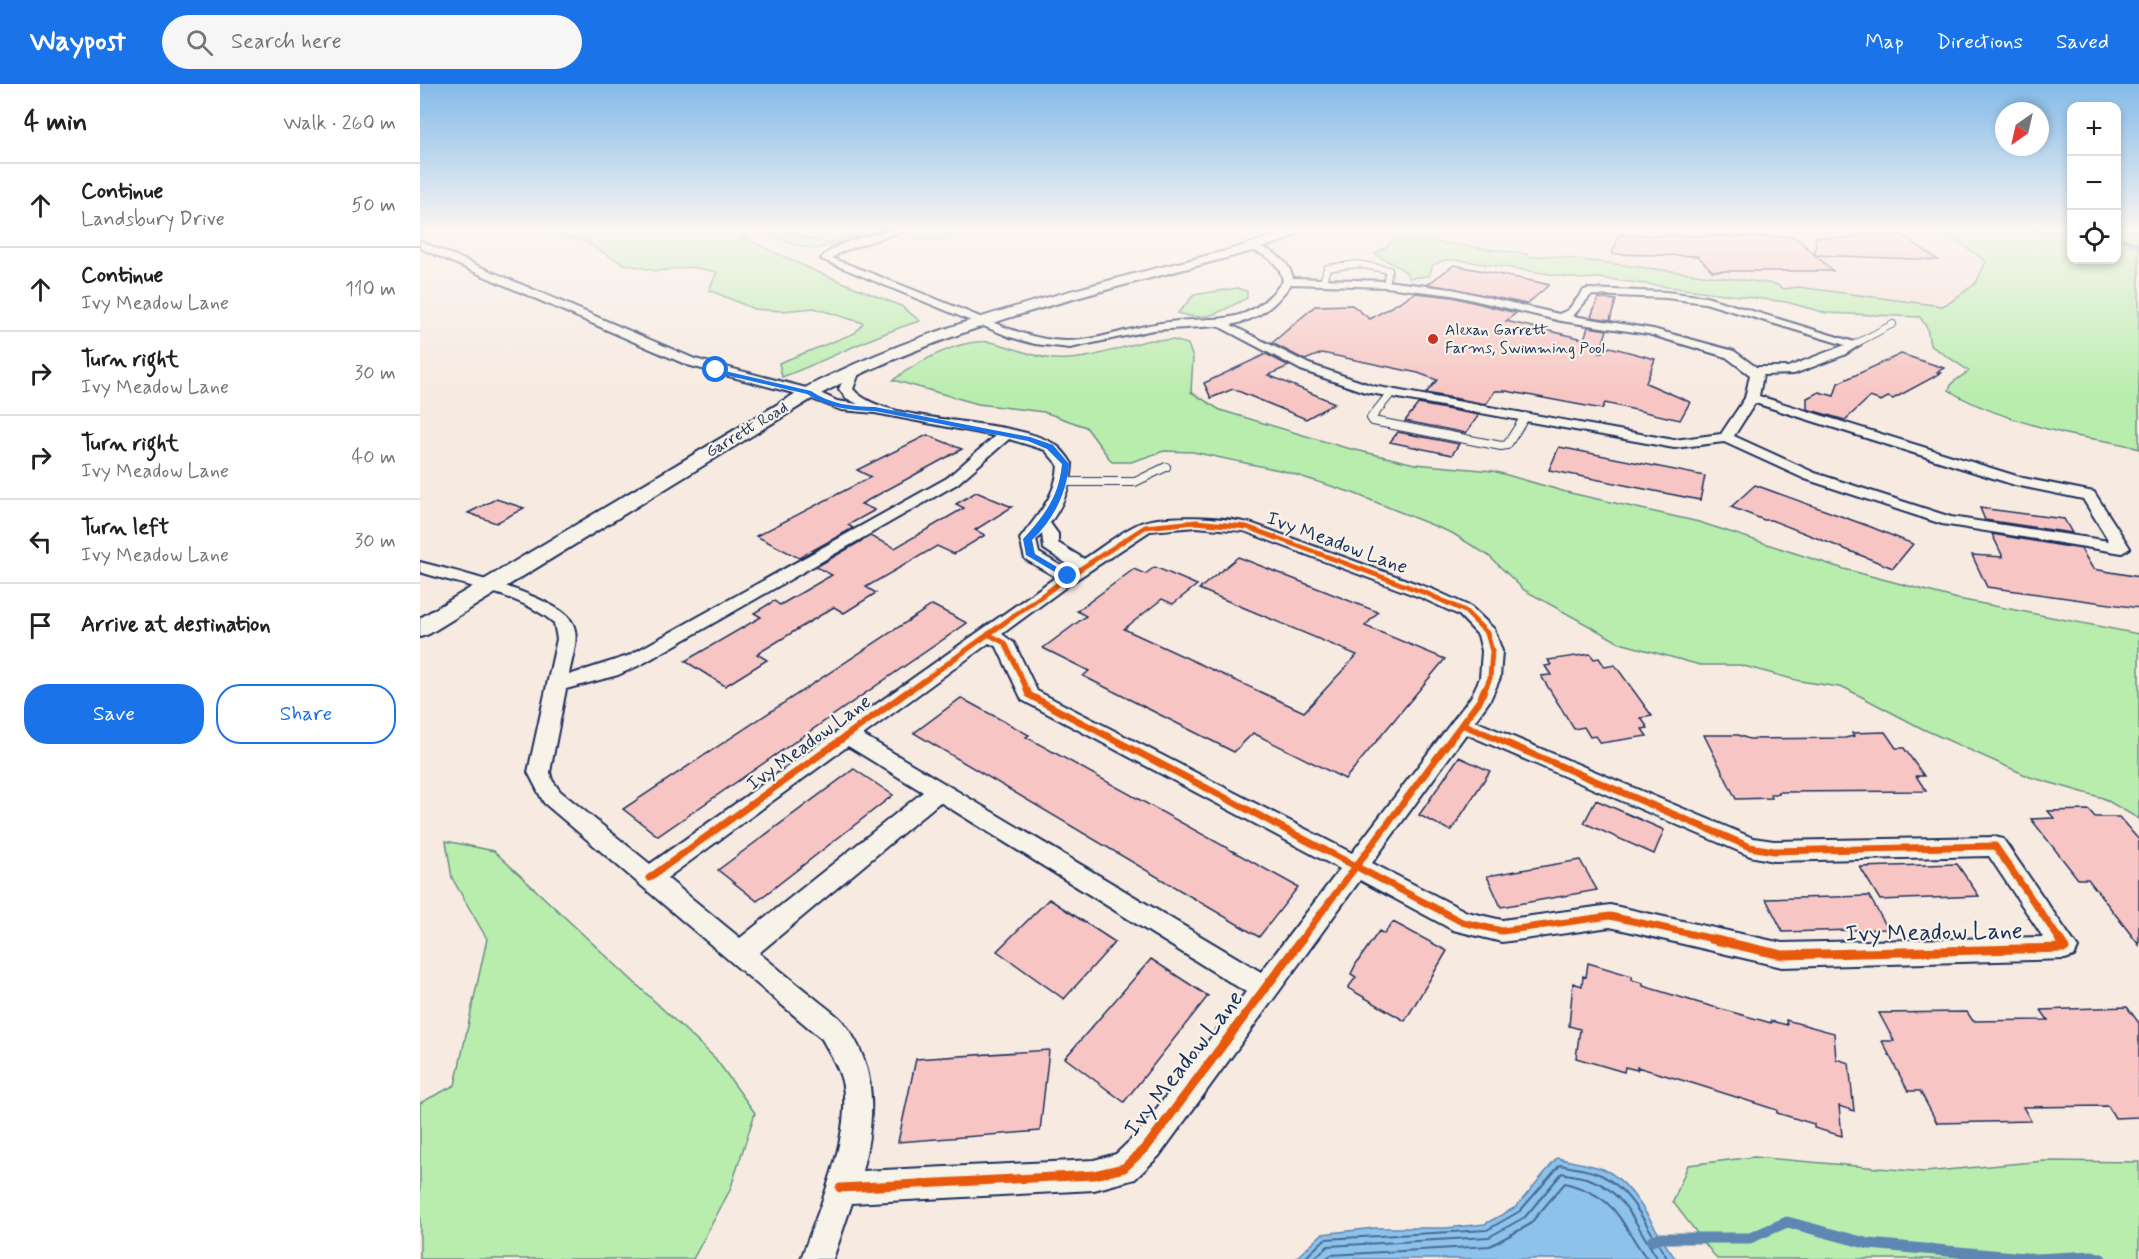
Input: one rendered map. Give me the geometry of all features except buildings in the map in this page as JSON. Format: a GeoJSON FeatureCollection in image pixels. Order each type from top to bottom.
{"type":"FeatureCollection","features":[{"type":"Feature","properties":{"kind":"street"},"geometry":{"type":"LineString","coordinates":[[514,285],[691,362],[809,393],[819,400],[1040,442],[1057,452],[1065,464],[1064,482],[1043,525],[1028,539],[1031,555],[1076,571]]}},
{"type":"Feature","properties":{"kind":"street"},"geometry":{"type":"LineString","coordinates":[[891,285],[1031,341],[1060,346],[1093,344],[1154,327],[1223,325],[1264,310],[1285,285]]}},
{"type":"Feature","properties":{"kind":"street","name":"Garrett Road"},"geometry":{"type":"LineString","coordinates":[[420,629],[809,393],[855,368],[908,345],[981,321],[1110,285]]}},
{"type":"Feature","properties":{"kind":"street"},"geometry":{"type":"LineString","coordinates":[[1393,285],[1452,292],[1561,318],[1649,331],[1730,354],[1757,374],[1752,398],[1726,438]]}},
{"type":"Feature","properties":{"kind":"street"},"geometry":{"type":"LineString","coordinates":[[1561,318],[1572,312],[1588,292],[1666,295],[1706,300],[1855,344]]}},
{"type":"Feature","properties":{"kind":"street"},"geometry":{"type":"LineString","coordinates":[[1223,325],[1305,367],[1370,389],[1674,444],[1726,438],[1810,476],[1948,521],[2122,548],[2089,495],[2020,482],[1752,398]]}},
{"type":"Feature","properties":{"kind":"street"},"geometry":{"type":"LineString","coordinates":[[1753,371],[1790,371],[1855,344]]}},
{"type":"Feature","properties":{"kind":"street"},"geometry":{"type":"LineString","coordinates":[[855,368],[847,382],[846,389],[875,409]]}},
{"type":"Feature","properties":{"kind":"street"},"geometry":{"type":"LineString","coordinates":[[558,684],[610,670],[645,654],[934,491],[968,469],[1005,435]]}},
{"type":"Feature","properties":{"kind":"street","name":"Ivy Meadow Lane"},"geometry":{"type":"LineString","coordinates":[[649,879],[1076,571],[1145,527],[1231,524],[1247,527],[1428,594],[1465,611],[1487,633],[1492,651],[1490,678],[1480,700],[1357,868],[1148,1145],[1124,1168],[1094,1175],[840,1188]]}},
{"type":"Feature","properties":{"kind":"street"},"geometry":{"type":"LineString","coordinates":[[420,567],[542,607],[563,622],[566,639],[539,772],[542,782],[552,797],[832,1030],[847,1056],[858,1092],[855,1133],[817,1259]]}},
{"type":"Feature","properties":{"kind":"street","name":"Ivy Meadow Lane"},"geometry":{"type":"LineString","coordinates":[[988,634],[1005,643],[1029,695],[1462,922],[1502,932],[1610,916],[1782,955],[2065,948],[1995,846],[1774,851],[1750,847],[1462,724]]}},
{"type":"Feature","properties":{"kind":"street"},"geometry":{"type":"LineString","coordinates":[[847,735],[1265,989]]}},
{"type":"Feature","properties":{"kind":"street"},"geometry":{"type":"LineString","coordinates":[[740,954],[940,790]]}},
{"type":"Feature","properties":{"kind":"lane"},"geometry":{"type":"LineString","coordinates":[[1855,344],[1893,324]]}},
{"type":"Feature","properties":{"kind":"lane"},"geometry":{"type":"LineString","coordinates":[[1391,393],[1371,418],[1373,421],[1502,446],[1507,445],[1525,417]]}},
{"type":"Feature","properties":{"kind":"lane"},"geometry":{"type":"LineString","coordinates":[[1064,482],[1135,482],[1166,467]]}},
{"type":"Feature","properties":{"kind":"shaded area"},"geometry":{"type":"Polygon","coordinates":[[[1760,285],[1994,285],[1973,311],[1760,285]]]}},
{"type":"Feature","properties":{"kind":"green space"},"geometry":{"type":"Polygon","coordinates":[[[711,285],[849,285],[901,306],[920,321],[885,333],[782,377],[779,363],[855,333],[863,323],[814,308],[782,311],[754,309],[709,290],[711,285]]]}},
{"type":"Feature","properties":{"kind":"green space"},"geometry":{"type":"Polygon","coordinates":[[[1652,285],[1776,285],[1784,289],[1798,287],[1942,306],[1974,285],[2139,285],[2139,449],[2038,426],[1989,410],[1960,397],[1949,390],[1952,383],[1969,371],[1930,345],[1927,328],[1920,317],[1826,313],[1786,302],[1652,285]]]}},
{"type":"Feature","properties":{"kind":"green space"},"geometry":{"type":"Polygon","coordinates":[[[1237,288],[1247,291],[1247,298],[1222,311],[1198,317],[1178,313],[1194,295],[1237,288]]]}},
{"type":"Feature","properties":{"kind":"green space"},"geometry":{"type":"Polygon","coordinates":[[[1150,340],[1173,340],[1188,344],[1193,358],[1191,392],[1220,410],[1343,447],[1415,464],[1493,471],[1566,492],[1699,522],[1844,569],[1958,599],[2139,634],[2139,819],[2103,798],[2030,777],[1923,729],[1845,688],[1800,681],[1740,665],[1700,665],[1620,643],[1524,590],[1489,556],[1452,533],[1353,493],[1284,471],[1193,452],[1164,451],[1131,462],[1112,462],[1086,427],[1044,412],[978,404],[893,380],[939,353],[965,344],[990,342],[1047,358],[1068,359],[1092,356],[1150,340]]]}},
{"type":"Feature","properties":{"kind":"green space"},"geometry":{"type":"Polygon","coordinates":[[[446,841],[494,851],[715,1058],[755,1113],[730,1190],[693,1259],[420,1259],[420,1103],[455,1085],[487,939],[452,878],[446,841]]]}},
{"type":"Feature","properties":{"kind":"green space"},"geometry":{"type":"Polygon","coordinates":[[[1754,1157],[1924,1172],[2045,1161],[2139,1162],[2139,1259],[1717,1259],[1673,1202],[1688,1165],[1754,1157]]]}},
{"type":"Feature","properties":{"kind":"water"},"geometry":{"type":"Polygon","coordinates":[[[1557,1158],[1597,1167],[1614,1175],[1634,1196],[1676,1259],[1295,1259],[1322,1234],[1374,1228],[1446,1228],[1485,1224],[1516,1207],[1557,1158]]]}},
{"type":"Feature","properties":{"kind":"waterway"},"geometry":{"type":"LineString","coordinates":[[1652,1241],[1659,1238],[1750,1238],[1787,1222],[1869,1244],[2036,1259],[2092,1256],[2101,1259]]}},
{"type":"Feature","properties":{"kind":"cycle path"},"geometry":{"type":"LineString","coordinates":[[649,878],[1068,577],[1145,527],[1196,522],[1247,527],[1428,594],[1465,611],[1487,633],[1492,651],[1490,678],[1480,700],[1148,1145],[1124,1168],[1094,1175],[840,1188]]}},
{"type":"Feature","properties":{"kind":"cycle path"},"geometry":{"type":"LineString","coordinates":[[988,634],[1005,643],[1029,695],[1462,922],[1502,931],[1610,916],[1782,955],[2065,948],[1995,846],[1774,851],[1750,847],[1462,724]]}},
{"type":"Feature","properties":{"kind":"place","name":"Alexan Garrett Farms, Swimming Pool"},"geometry":{"type":"Point","coordinates":[1433,339]}},
{"type":"Feature","properties":{"kind":"route"},"geometry":{"type":"LineString","coordinates":[[716,370],[790,387],[809,393],[819,400],[856,409],[875,409],[1030,439],[1050,447],[1057,452],[1065,464],[1064,482],[1043,525],[1028,539],[1031,555],[1037,561],[1068,576]]}}]}
